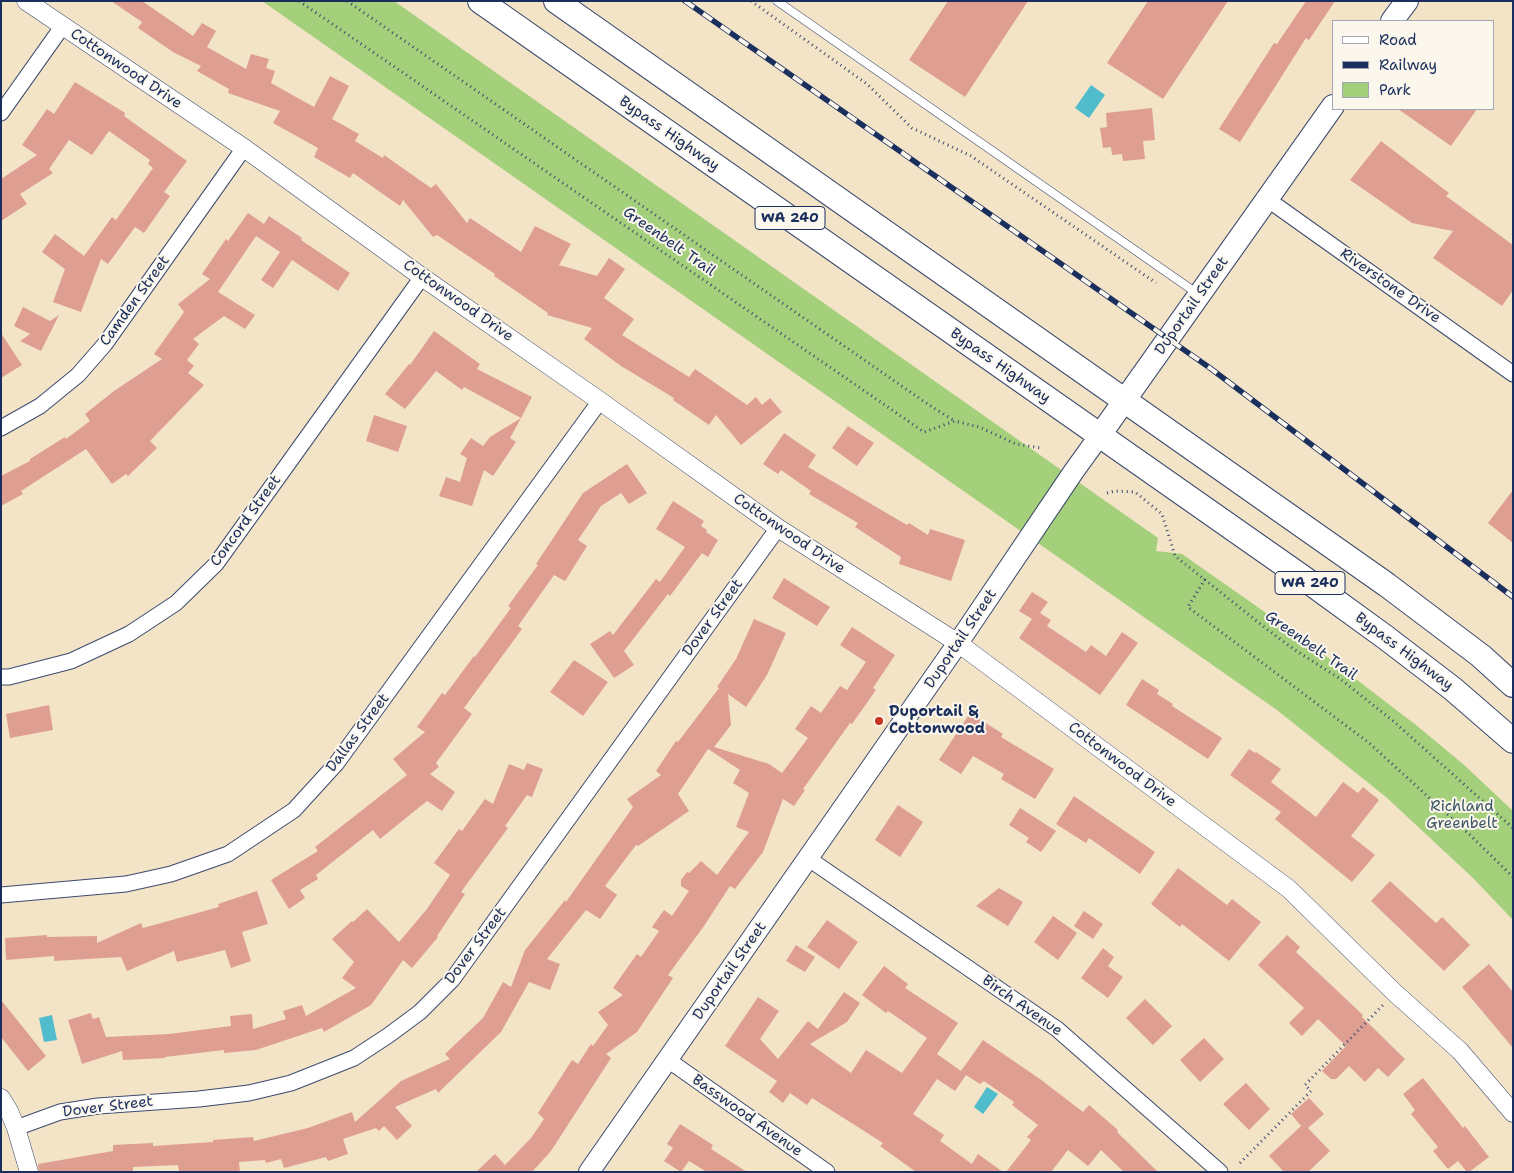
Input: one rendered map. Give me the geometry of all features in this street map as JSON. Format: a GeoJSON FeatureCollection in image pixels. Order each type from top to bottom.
{"type":"FeatureCollection","features":[{"type":"Feature","properties":{"kind":"highway","name":"Bypass Highway"},"geometry":{"type":"LineString","coordinates":[[480,1],[1385,637],[1453,689],[1513,741]]}},
{"type":"Feature","properties":{"kind":"highway","name":"WA 240"},"geometry":{"type":"LineString","coordinates":[[556,1],[1387,585],[1481,656],[1513,685]]}},
{"type":"Feature","properties":{"kind":"main road"},"geometry":{"type":"LineString","coordinates":[[1393,20],[1407,1]]}},
{"type":"Feature","properties":{"kind":"main road","name":"Duportail Street"},"geometry":{"type":"LineString","coordinates":[[589,1172],[958,644],[1074,471],[1332,107]]}},
{"type":"Feature","properties":{"kind":"street","name":"Cottonwood Drive"},"geometry":{"type":"LineString","coordinates":[[26,1],[244,148],[422,277],[778,528],[958,644],[1289,888],[1396,993],[1460,1051],[1513,1113]]}},
{"type":"Feature","properties":{"kind":"street"},"geometry":{"type":"LineString","coordinates":[[1,113],[62,27]]}},
{"type":"Feature","properties":{"kind":"street","name":"Camden Street"},"geometry":{"type":"LineString","coordinates":[[1,428],[40,406],[78,376],[105,344],[244,148]]}},
{"type":"Feature","properties":{"kind":"street","name":"Riverstone Drive"},"geometry":{"type":"LineString","coordinates":[[1267,199],[1513,374]]}},
{"type":"Feature","properties":{"kind":"street","name":"Concord Street"},"geometry":{"type":"LineString","coordinates":[[1,677],[71,661],[129,634],[176,603],[216,564],[422,277]]}},
{"type":"Feature","properties":{"kind":"street","name":"Dallas Street"},"geometry":{"type":"LineString","coordinates":[[1,895],[126,884],[171,874],[228,854],[294,810],[336,764],[600,401]]}},
{"type":"Feature","properties":{"kind":"street","name":"Dover Street"},"geometry":{"type":"LineString","coordinates":[[16,1128],[60,1112],[98,1106],[199,1099],[249,1093],[290,1083],[354,1058],[389,1036],[420,1012],[452,980],[778,528]]}},
{"type":"Feature","properties":{"kind":"street","name":"Birch Avenue"},"geometry":{"type":"LineString","coordinates":[[809,859],[1058,1029],[1220,1172]]}},
{"type":"Feature","properties":{"kind":"street","name":"Basswood Avenue"},"geometry":{"type":"LineString","coordinates":[[668,1060],[827,1172]]}},
{"type":"Feature","properties":{"kind":"street"},"geometry":{"type":"LineString","coordinates":[[1,1098],[16,1128],[26,1167]]}},
{"type":"Feature","properties":{"kind":"lane"},"geometry":{"type":"LineString","coordinates":[[777,1],[1199,295]]}},
{"type":"Feature","properties":{"kind":"path","name":"Greenbelt Trail"},"geometry":{"type":"LineString","coordinates":[[299,1],[924,432],[955,422],[979,427],[1016,444],[1042,448]]}},
{"type":"Feature","properties":{"kind":"path"},"geometry":{"type":"LineString","coordinates":[[347,1],[932,408],[955,422]]}},
{"type":"Feature","properties":{"kind":"path"},"geometry":{"type":"LineString","coordinates":[[751,1],[867,84],[912,128],[971,156],[1156,283]]}},
{"type":"Feature","properties":{"kind":"path","name":"Greenbelt Trail"},"geometry":{"type":"LineString","coordinates":[[1106,493],[1115,491],[1135,492],[1162,514],[1175,556],[1294,650],[1339,678],[1392,720],[1513,828]]}},
{"type":"Feature","properties":{"kind":"path"},"geometry":{"type":"LineString","coordinates":[[1205,579],[1188,607],[1368,742],[1513,877]]}},
{"type":"Feature","properties":{"kind":"path"},"geometry":{"type":"LineString","coordinates":[[1240,1163],[1311,1092],[1305,1085],[1386,1002]]}},
{"type":"Feature","properties":{"kind":"green space","name":"Richland Greenbelt"},"geometry":{"type":"Polygon","coordinates":[[[262,1],[394,1],[1158,538],[1156,551],[1182,554],[1306,641],[1416,725],[1463,764],[1513,811],[1513,920],[1473,878],[1386,797],[1277,710],[262,1]]]}},
{"type":"Feature","properties":{"kind":"water"},"geometry":{"type":"Polygon","coordinates":[[[1091,85],[1105,95],[1089,118],[1075,108],[1091,85]]]}},
{"type":"Feature","properties":{"kind":"water"},"geometry":{"type":"Polygon","coordinates":[[[52,1015],[57,1040],[44,1042],[39,1018],[52,1015]]]}},
{"type":"Feature","properties":{"kind":"water"},"geometry":{"type":"Polygon","coordinates":[[[987,1087],[998,1094],[983,1114],[974,1107],[987,1087]]]}},
{"type":"Feature","properties":{"kind":"building"},"geometry":{"type":"Polygon","coordinates":[[[111,1],[142,1],[193,36],[202,23],[216,31],[207,47],[246,69],[251,54],[269,59],[266,68],[275,71],[271,83],[314,107],[330,76],[349,86],[332,119],[359,134],[355,141],[383,158],[384,155],[431,188],[436,184],[467,223],[470,218],[521,252],[535,226],[571,244],[559,265],[597,276],[609,258],[625,269],[604,298],[634,319],[622,335],[689,377],[695,369],[747,405],[756,397],[762,405],[770,398],[782,412],[741,445],[716,415],[709,425],[673,400],[674,398],[621,366],[584,339],[592,328],[547,315],[548,313],[494,276],[495,274],[437,235],[433,237],[403,200],[400,206],[353,173],[350,178],[314,157],[318,148],[273,123],[280,111],[228,93],[229,89],[197,71],[201,66],[173,52],[138,28],[142,22],[111,1]]]}},
{"type":"Feature","properties":{"kind":"building"},"geometry":{"type":"Polygon","coordinates":[[[948,1],[1028,1],[965,97],[909,60],[948,1]]]}},
{"type":"Feature","properties":{"kind":"building"},"geometry":{"type":"Polygon","coordinates":[[[1148,1],[1228,1],[1163,99],[1107,63],[1148,1]]]}},
{"type":"Feature","properties":{"kind":"building"},"geometry":{"type":"Polygon","coordinates":[[[1306,1],[1335,1],[1309,40],[1306,38],[1240,142],[1219,129],[1274,43],[1277,44],[1306,1]]]}},
{"type":"Feature","properties":{"kind":"building"},"geometry":{"type":"Polygon","coordinates":[[[75,82],[125,113],[124,116],[187,161],[164,192],[170,196],[144,233],[135,227],[108,264],[101,259],[81,312],[53,302],[65,269],[42,252],[55,234],[84,256],[112,217],[116,220],[153,168],[148,164],[150,160],[109,131],[92,155],[69,140],[49,169],[53,173],[20,194],[27,204],[1,221],[1,179],[37,155],[22,145],[47,109],[54,114],[75,82]]]}},
{"type":"Feature","properties":{"kind":"building"},"geometry":{"type":"Polygon","coordinates":[[[1152,108],[1155,140],[1143,141],[1145,159],[1123,161],[1122,154],[1112,155],[1111,147],[1103,148],[1100,128],[1107,127],[1106,113],[1152,108]]]}},
{"type":"Feature","properties":{"kind":"building"},"geometry":{"type":"Polygon","coordinates":[[[1399,110],[1476,110],[1451,146],[1399,110]]]}},
{"type":"Feature","properties":{"kind":"building"},"geometry":{"type":"Polygon","coordinates":[[[1381,141],[1449,193],[1446,196],[1513,245],[1513,290],[1502,306],[1433,258],[1453,231],[1412,223],[1350,180],[1381,141]]]}},
{"type":"Feature","properties":{"kind":"building"},"geometry":{"type":"Polygon","coordinates":[[[248,213],[264,224],[269,216],[350,273],[338,291],[292,260],[273,288],[261,280],[280,252],[256,236],[218,292],[255,315],[245,329],[224,316],[193,339],[199,344],[187,360],[194,366],[188,373],[204,385],[150,441],[157,448],[128,476],[126,474],[112,484],[86,449],[21,491],[23,494],[1,506],[1,476],[30,461],[30,459],[65,437],[66,439],[90,421],[85,414],[114,391],[162,359],[154,354],[184,312],[178,304],[210,279],[202,274],[226,239],[228,241],[248,213]]]}},
{"type":"Feature","properties":{"kind":"building"},"geometry":{"type":"Polygon","coordinates":[[[23,307],[50,321],[59,315],[41,351],[20,341],[30,334],[14,326],[23,307]]]}},
{"type":"Feature","properties":{"kind":"building"},"geometry":{"type":"Polygon","coordinates":[[[434,331],[480,364],[477,369],[532,397],[521,418],[464,387],[462,390],[436,371],[405,409],[385,394],[410,365],[434,331]]]}},
{"type":"Feature","properties":{"kind":"building"},"geometry":{"type":"Polygon","coordinates":[[[1,333],[22,365],[1,378],[1,333]]]}},
{"type":"Feature","properties":{"kind":"building"},"geometry":{"type":"Polygon","coordinates":[[[374,415],[407,426],[398,452],[366,441],[374,415]]]}},
{"type":"Feature","properties":{"kind":"building"},"geometry":{"type":"Polygon","coordinates":[[[521,418],[510,438],[516,442],[493,476],[484,470],[472,506],[439,496],[446,477],[460,482],[467,458],[460,454],[471,438],[483,446],[490,437],[521,418]]]}},
{"type":"Feature","properties":{"kind":"building"},"geometry":{"type":"Polygon","coordinates":[[[848,426],[874,443],[857,466],[832,448],[848,426]]]}},
{"type":"Feature","properties":{"kind":"building"},"geometry":{"type":"Polygon","coordinates":[[[784,433],[816,455],[808,467],[907,525],[909,523],[928,535],[930,529],[965,540],[951,581],[899,564],[901,557],[855,527],[858,523],[809,494],[811,491],[781,470],[778,474],[763,464],[784,433]]]}},
{"type":"Feature","properties":{"kind":"building"},"geometry":{"type":"Polygon","coordinates":[[[627,464],[647,493],[629,504],[621,493],[601,506],[578,540],[587,546],[565,581],[554,575],[518,626],[522,629],[464,708],[472,714],[436,763],[439,767],[430,774],[455,792],[442,811],[427,801],[380,839],[373,830],[316,875],[318,879],[300,890],[305,898],[289,909],[271,880],[318,851],[315,847],[407,775],[393,759],[425,732],[417,727],[442,693],[445,695],[511,608],[508,606],[538,565],[536,564],[583,493],[627,464]]]}},
{"type":"Feature","properties":{"kind":"building"},"geometry":{"type":"Polygon","coordinates":[[[1513,490],[1513,543],[1488,523],[1513,490]]]}},
{"type":"Feature","properties":{"kind":"building"},"geometry":{"type":"Polygon","coordinates":[[[673,501],[704,521],[701,526],[718,540],[708,557],[702,553],[670,596],[668,594],[624,651],[634,665],[614,678],[590,644],[610,631],[613,635],[656,579],[660,582],[685,547],[656,529],[673,501]]]}},
{"type":"Feature","properties":{"kind":"building"},"geometry":{"type":"Polygon","coordinates":[[[784,578],[830,607],[817,626],[772,598],[784,578]]]}},
{"type":"Feature","properties":{"kind":"building"},"geometry":{"type":"Polygon","coordinates":[[[1032,592],[1048,602],[1040,613],[1051,620],[1047,626],[1086,652],[1091,645],[1106,656],[1122,632],[1138,643],[1100,695],[1019,638],[1032,619],[1019,611],[1032,592]]]}},
{"type":"Feature","properties":{"kind":"building"},"geometry":{"type":"Polygon","coordinates":[[[754,619],[786,633],[767,675],[746,707],[728,694],[731,725],[714,747],[769,764],[782,773],[808,738],[795,729],[811,706],[821,713],[840,686],[847,690],[866,662],[840,645],[852,627],[895,655],[873,688],[876,690],[803,789],[805,790],[794,806],[783,799],[763,852],[735,889],[730,886],[704,926],[668,975],[673,978],[637,1032],[606,1054],[611,1058],[551,1151],[532,1172],[476,1172],[495,1154],[505,1165],[531,1138],[544,1119],[538,1113],[572,1060],[578,1064],[591,1044],[593,1046],[608,1025],[598,1012],[623,995],[613,988],[637,954],[641,957],[659,931],[652,927],[664,910],[672,916],[689,891],[681,886],[681,880],[687,872],[689,873],[701,861],[717,875],[749,832],[736,827],[749,793],[733,783],[740,770],[708,749],[678,794],[689,811],[638,846],[636,845],[605,886],[617,895],[600,919],[586,910],[547,959],[560,964],[550,990],[529,982],[501,1032],[438,1093],[436,1089],[395,1107],[412,1126],[397,1140],[384,1126],[379,1131],[376,1128],[343,1139],[348,1154],[328,1161],[326,1157],[284,1168],[281,1159],[266,1163],[265,1160],[239,1162],[240,1172],[179,1172],[178,1165],[133,1167],[133,1172],[39,1172],[38,1164],[113,1151],[113,1145],[153,1143],[153,1146],[253,1137],[254,1141],[308,1128],[352,1112],[355,1122],[401,1081],[450,1059],[445,1054],[483,1018],[503,982],[511,987],[525,950],[565,900],[566,902],[633,807],[627,799],[661,775],[656,771],[676,741],[678,742],[719,688],[717,687],[736,659],[754,619]]]}},
{"type":"Feature","properties":{"kind":"building"},"geometry":{"type":"Polygon","coordinates":[[[574,660],[608,682],[583,716],[550,692],[574,660]]]}},
{"type":"Feature","properties":{"kind":"building"},"geometry":{"type":"Polygon","coordinates":[[[1142,679],[1159,690],[1157,694],[1173,704],[1172,706],[1222,738],[1208,759],[1126,705],[1142,679]]]}},
{"type":"Feature","properties":{"kind":"building"},"geometry":{"type":"Polygon","coordinates":[[[49,705],[53,730],[10,738],[6,714],[49,705]]]}},
{"type":"Feature","properties":{"kind":"building"},"geometry":{"type":"Polygon","coordinates":[[[970,713],[1003,734],[1001,737],[1054,769],[1035,799],[1001,779],[1004,774],[973,756],[961,774],[939,760],[970,713]]]}},
{"type":"Feature","properties":{"kind":"building"},"geometry":{"type":"Polygon","coordinates":[[[1249,749],[1281,769],[1271,782],[1316,817],[1343,782],[1358,793],[1363,787],[1379,800],[1351,836],[1375,855],[1352,882],[1275,819],[1281,812],[1230,775],[1249,749]]]}},
{"type":"Feature","properties":{"kind":"building"},"geometry":{"type":"Polygon","coordinates":[[[527,763],[543,769],[532,797],[527,795],[505,826],[508,828],[461,892],[465,894],[438,937],[412,968],[403,960],[371,1005],[324,1032],[322,1028],[256,1050],[224,1053],[224,1050],[165,1058],[123,1060],[122,1051],[82,1064],[68,1020],[91,1013],[93,1019],[99,1017],[106,1037],[169,1034],[231,1026],[230,1016],[252,1014],[253,1029],[286,1019],[283,1011],[302,1005],[306,1016],[356,988],[342,978],[354,962],[332,939],[367,909],[399,942],[427,909],[450,875],[434,863],[459,829],[462,831],[485,799],[493,804],[509,764],[524,770],[527,763]]]}},
{"type":"Feature","properties":{"kind":"building"},"geometry":{"type":"Polygon","coordinates":[[[1074,796],[1155,852],[1140,874],[1089,838],[1086,843],[1056,824],[1074,796]]]}},
{"type":"Feature","properties":{"kind":"building"},"geometry":{"type":"Polygon","coordinates":[[[898,805],[923,822],[900,857],[875,840],[898,805]]]}},
{"type":"Feature","properties":{"kind":"building"},"geometry":{"type":"Polygon","coordinates":[[[1020,808],[1056,831],[1041,852],[1026,842],[1029,838],[1009,825],[1020,808]]]}},
{"type":"Feature","properties":{"kind":"building"},"geometry":{"type":"Polygon","coordinates":[[[1178,868],[1227,905],[1232,899],[1261,922],[1229,961],[1182,924],[1180,927],[1151,904],[1178,868]]]}},
{"type":"Feature","properties":{"kind":"building"},"geometry":{"type":"Polygon","coordinates":[[[1390,881],[1436,923],[1442,917],[1470,945],[1444,971],[1371,901],[1390,881]]]}},
{"type":"Feature","properties":{"kind":"building"},"geometry":{"type":"Polygon","coordinates":[[[999,888],[1023,902],[1008,926],[976,906],[999,888]]]}},
{"type":"Feature","properties":{"kind":"building"},"geometry":{"type":"Polygon","coordinates":[[[257,891],[268,924],[242,932],[251,961],[231,968],[225,950],[177,962],[174,951],[127,971],[121,957],[54,961],[54,956],[6,960],[5,938],[47,935],[47,937],[97,936],[97,943],[141,923],[143,928],[219,907],[218,904],[257,891]]]}},
{"type":"Feature","properties":{"kind":"building"},"geometry":{"type":"Polygon","coordinates":[[[1084,911],[1103,924],[1093,939],[1074,926],[1084,911]]]}},
{"type":"Feature","properties":{"kind":"building"},"geometry":{"type":"Polygon","coordinates":[[[1053,916],[1077,933],[1058,960],[1034,942],[1053,916]]]}},
{"type":"Feature","properties":{"kind":"building"},"geometry":{"type":"Polygon","coordinates":[[[827,920],[858,942],[839,969],[807,947],[827,920]]]}},
{"type":"Feature","properties":{"kind":"building"},"geometry":{"type":"Polygon","coordinates":[[[1287,935],[1300,947],[1296,952],[1363,1015],[1362,1017],[1405,1059],[1388,1077],[1378,1068],[1365,1082],[1349,1066],[1336,1079],[1331,1079],[1322,1071],[1346,1046],[1318,1019],[1302,1036],[1289,1023],[1304,1008],[1258,965],[1287,935]]]}},
{"type":"Feature","properties":{"kind":"building"},"geometry":{"type":"Polygon","coordinates":[[[796,945],[815,957],[805,972],[786,961],[796,945]]]}},
{"type":"Feature","properties":{"kind":"building"},"geometry":{"type":"Polygon","coordinates":[[[1103,948],[1114,957],[1108,966],[1123,977],[1108,998],[1081,978],[1103,948]]]}},
{"type":"Feature","properties":{"kind":"building"},"geometry":{"type":"Polygon","coordinates":[[[1489,964],[1513,992],[1513,1048],[1462,987],[1489,964]]]}},
{"type":"Feature","properties":{"kind":"building"},"geometry":{"type":"Polygon","coordinates":[[[884,966],[908,984],[905,988],[958,1023],[937,1054],[961,1071],[983,1040],[1040,1079],[1083,1112],[1089,1105],[1118,1130],[1117,1132],[1158,1172],[1124,1172],[1101,1150],[1088,1166],[1068,1150],[1051,1172],[1006,1172],[1031,1140],[1027,1137],[1038,1125],[1012,1105],[1014,1102],[984,1081],[980,1084],[966,1075],[955,1091],[937,1079],[913,1114],[944,1135],[940,1141],[972,1164],[978,1154],[1003,1172],[916,1172],[880,1146],[883,1143],[812,1098],[807,1105],[790,1093],[783,1103],[769,1092],[777,1081],[725,1046],[758,997],[779,1011],[760,1039],[778,1059],[808,1021],[818,1029],[844,992],[860,1003],[847,1022],[810,1044],[851,1073],[866,1050],[902,1073],[927,1038],[888,1011],[886,1013],[862,995],[884,966]]]}},
{"type":"Feature","properties":{"kind":"building"},"geometry":{"type":"Polygon","coordinates":[[[1145,999],[1172,1026],[1153,1045],[1126,1018],[1145,999]]]}},
{"type":"Feature","properties":{"kind":"building"},"geometry":{"type":"Polygon","coordinates":[[[1,1000],[46,1056],[28,1071],[1,1037],[1,1000]]]}},
{"type":"Feature","properties":{"kind":"building"},"geometry":{"type":"Polygon","coordinates":[[[1204,1038],[1224,1059],[1200,1082],[1180,1060],[1204,1038]]]}},
{"type":"Feature","properties":{"kind":"building"},"geometry":{"type":"Polygon","coordinates":[[[1423,1078],[1489,1157],[1469,1172],[1458,1161],[1448,1169],[1433,1151],[1438,1147],[1411,1114],[1415,1110],[1403,1094],[1423,1078]]]}},
{"type":"Feature","properties":{"kind":"building"},"geometry":{"type":"Polygon","coordinates":[[[1246,1083],[1270,1109],[1249,1130],[1223,1104],[1246,1083]]]}},
{"type":"Feature","properties":{"kind":"building"},"geometry":{"type":"Polygon","coordinates":[[[1309,1098],[1324,1114],[1308,1128],[1330,1151],[1308,1172],[1284,1172],[1269,1156],[1301,1126],[1291,1114],[1309,1098]]]}},
{"type":"Feature","properties":{"kind":"building"},"geometry":{"type":"Polygon","coordinates":[[[680,1124],[713,1145],[711,1149],[747,1172],[707,1172],[689,1161],[681,1172],[664,1161],[673,1148],[667,1144],[680,1124]]]}},
{"type":"Feature","properties":{"kind":"railway"},"geometry":{"type":"LineString","coordinates":[[685,1],[1210,368],[1513,597]]}},
{"type":"Feature","properties":{"kind":"place","name":"Duportail & Cottonwood"},"geometry":{"type":"Point","coordinates":[879,721]}}]}
